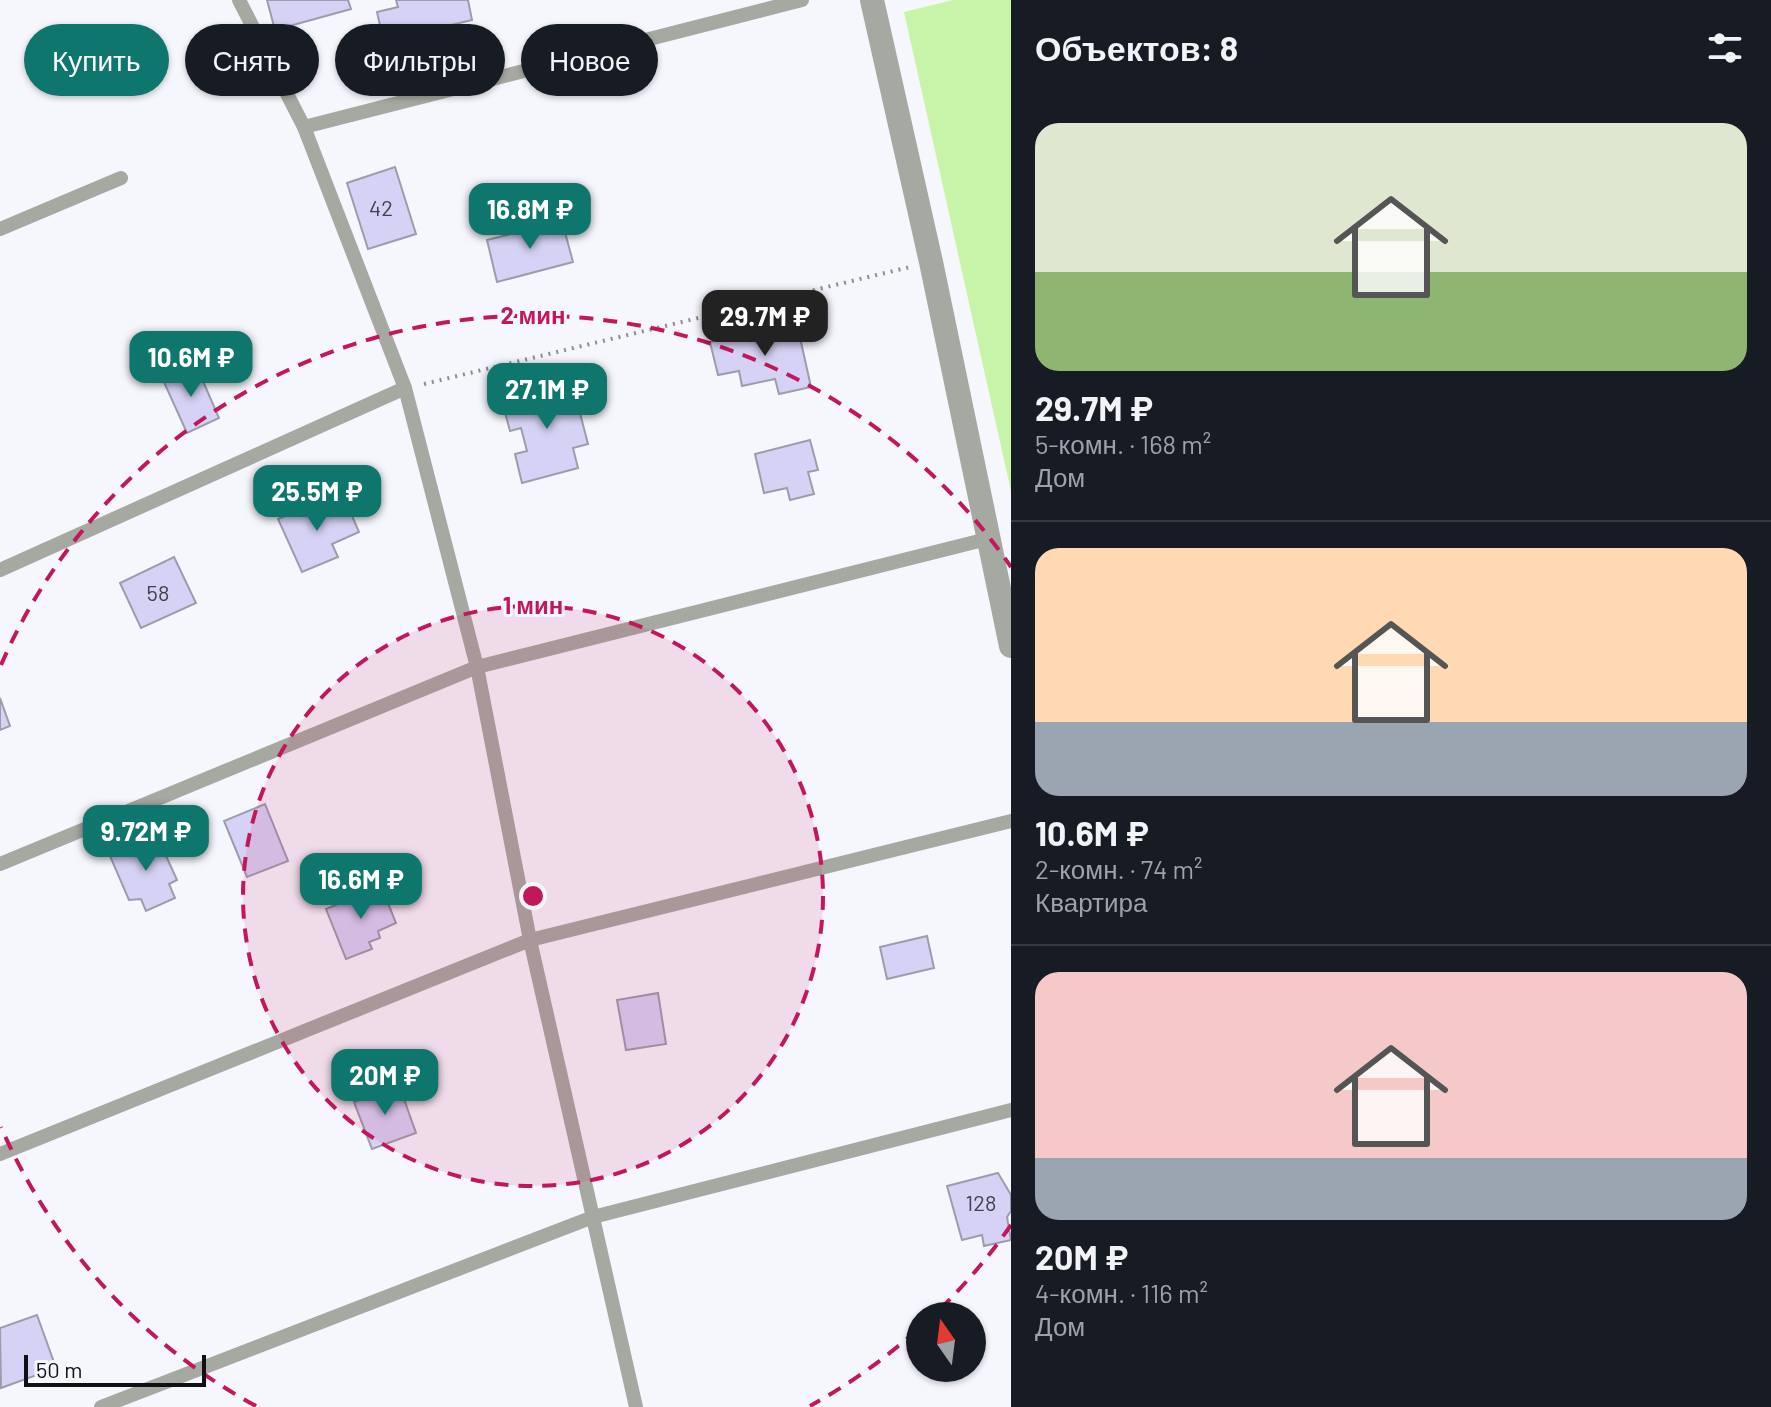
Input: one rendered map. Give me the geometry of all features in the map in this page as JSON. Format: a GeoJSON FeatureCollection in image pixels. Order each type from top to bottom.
{"type":"FeatureCollection","features":[{"type":"Feature","properties":{"kind":"street"},"geometry":{"type":"LineString","coordinates":[[872,0],[931,262],[1011,646]]}},
{"type":"Feature","properties":{"kind":"lane"},"geometry":{"type":"LineString","coordinates":[[239,0],[304,127],[405,388],[477,667],[530,940],[636,1407]]}},
{"type":"Feature","properties":{"kind":"lane"},"geometry":{"type":"LineString","coordinates":[[304,127],[802,0]]}},
{"type":"Feature","properties":{"kind":"lane"},"geometry":{"type":"LineString","coordinates":[[0,229],[121,178]]}},
{"type":"Feature","properties":{"kind":"lane"},"geometry":{"type":"LineString","coordinates":[[0,570],[405,388]]}},
{"type":"Feature","properties":{"kind":"lane"},"geometry":{"type":"LineString","coordinates":[[0,864],[477,667],[987,539]]}},
{"type":"Feature","properties":{"kind":"lane"},"geometry":{"type":"LineString","coordinates":[[0,1154],[530,940],[1011,821]]}},
{"type":"Feature","properties":{"kind":"lane"},"geometry":{"type":"LineString","coordinates":[[101,1407],[593,1217],[1011,1110]]}},
{"type":"Feature","properties":{"kind":"path"},"geometry":{"type":"LineString","coordinates":[[405,388],[931,262]]}},
{"type":"Feature","properties":{"kind":"green space"},"geometry":{"type":"Polygon","coordinates":[[[953,0],[1011,0],[1011,491],[904,12],[953,0]]]}},
{"type":"Feature","properties":{"kind":"building"},"geometry":{"type":"Polygon","coordinates":[[[267,0],[348,0],[351,9],[297,24],[273,24],[267,0]]]}},
{"type":"Feature","properties":{"kind":"building"},"geometry":{"type":"Polygon","coordinates":[[[396,0],[468,0],[472,20],[455,24],[380,24],[377,12],[398,7],[396,0]]]}},
{"type":"Feature","properties":{"kind":"building"},"geometry":{"type":"Polygon","coordinates":[[[395,167],[416,234],[368,249],[347,183],[395,167]]]}},
{"type":"Feature","properties":{"kind":"building"},"geometry":{"type":"Polygon","coordinates":[[[562,221],[573,262],[497,282],[487,240],[562,221]]]}},
{"type":"Feature","properties":{"kind":"building"},"geometry":{"type":"Polygon","coordinates":[[[797,324],[811,387],[779,394],[775,379],[742,386],[739,371],[718,375],[710,342],[797,324]]]}},
{"type":"Feature","properties":{"kind":"building"},"geometry":{"type":"Polygon","coordinates":[[[196,365],[219,418],[187,433],[163,380],[196,365]]]}},
{"type":"Feature","properties":{"kind":"building"},"geometry":{"type":"Polygon","coordinates":[[[572,382],[588,444],[573,448],[578,468],[522,483],[515,454],[527,451],[521,428],[510,431],[502,401],[572,382]]]}},
{"type":"Feature","properties":{"kind":"building"},"geometry":{"type":"Polygon","coordinates":[[[810,440],[818,470],[808,472],[814,494],[790,500],[787,488],[764,493],[755,454],[810,440]]]}},
{"type":"Feature","properties":{"kind":"building"},"geometry":{"type":"Polygon","coordinates":[[[346,502],[359,532],[332,544],[338,557],[302,572],[278,519],[314,503],[319,514],[346,502]]]}},
{"type":"Feature","properties":{"kind":"building"},"geometry":{"type":"Polygon","coordinates":[[[174,557],[196,603],[141,628],[120,583],[174,557]]]}},
{"type":"Feature","properties":{"kind":"building"},"geometry":{"type":"Polygon","coordinates":[[[0,698],[10,726],[0,730],[0,698]]]}},
{"type":"Feature","properties":{"kind":"building"},"geometry":{"type":"Polygon","coordinates":[[[265,804],[288,861],[247,877],[224,821],[265,804]]]}},
{"type":"Feature","properties":{"kind":"building"},"geometry":{"type":"Polygon","coordinates":[[[157,836],[177,880],[169,884],[175,898],[146,911],[141,899],[129,900],[110,856],[157,836]]]}},
{"type":"Feature","properties":{"kind":"building"},"geometry":{"type":"Polygon","coordinates":[[[381,886],[396,923],[378,931],[380,938],[369,942],[372,949],[346,959],[326,909],[381,886]]]}},
{"type":"Feature","properties":{"kind":"building"},"geometry":{"type":"Polygon","coordinates":[[[927,936],[934,968],[887,979],[880,947],[927,936]]]}},
{"type":"Feature","properties":{"kind":"building"},"geometry":{"type":"Polygon","coordinates":[[[658,993],[666,1044],[626,1050],[617,1000],[658,993]]]}},
{"type":"Feature","properties":{"kind":"building"},"geometry":{"type":"Polygon","coordinates":[[[399,1085],[416,1133],[372,1149],[354,1102],[399,1085]]]}},
{"type":"Feature","properties":{"kind":"building"},"geometry":{"type":"Polygon","coordinates":[[[998,1173],[1011,1195],[1011,1211],[1007,1217],[1011,1240],[984,1246],[982,1235],[962,1240],[947,1186],[998,1173]]]}},
{"type":"Feature","properties":{"kind":"building"},"geometry":{"type":"Polygon","coordinates":[[[37,1315],[56,1368],[1,1388],[0,1328],[37,1315]]]}}]}
